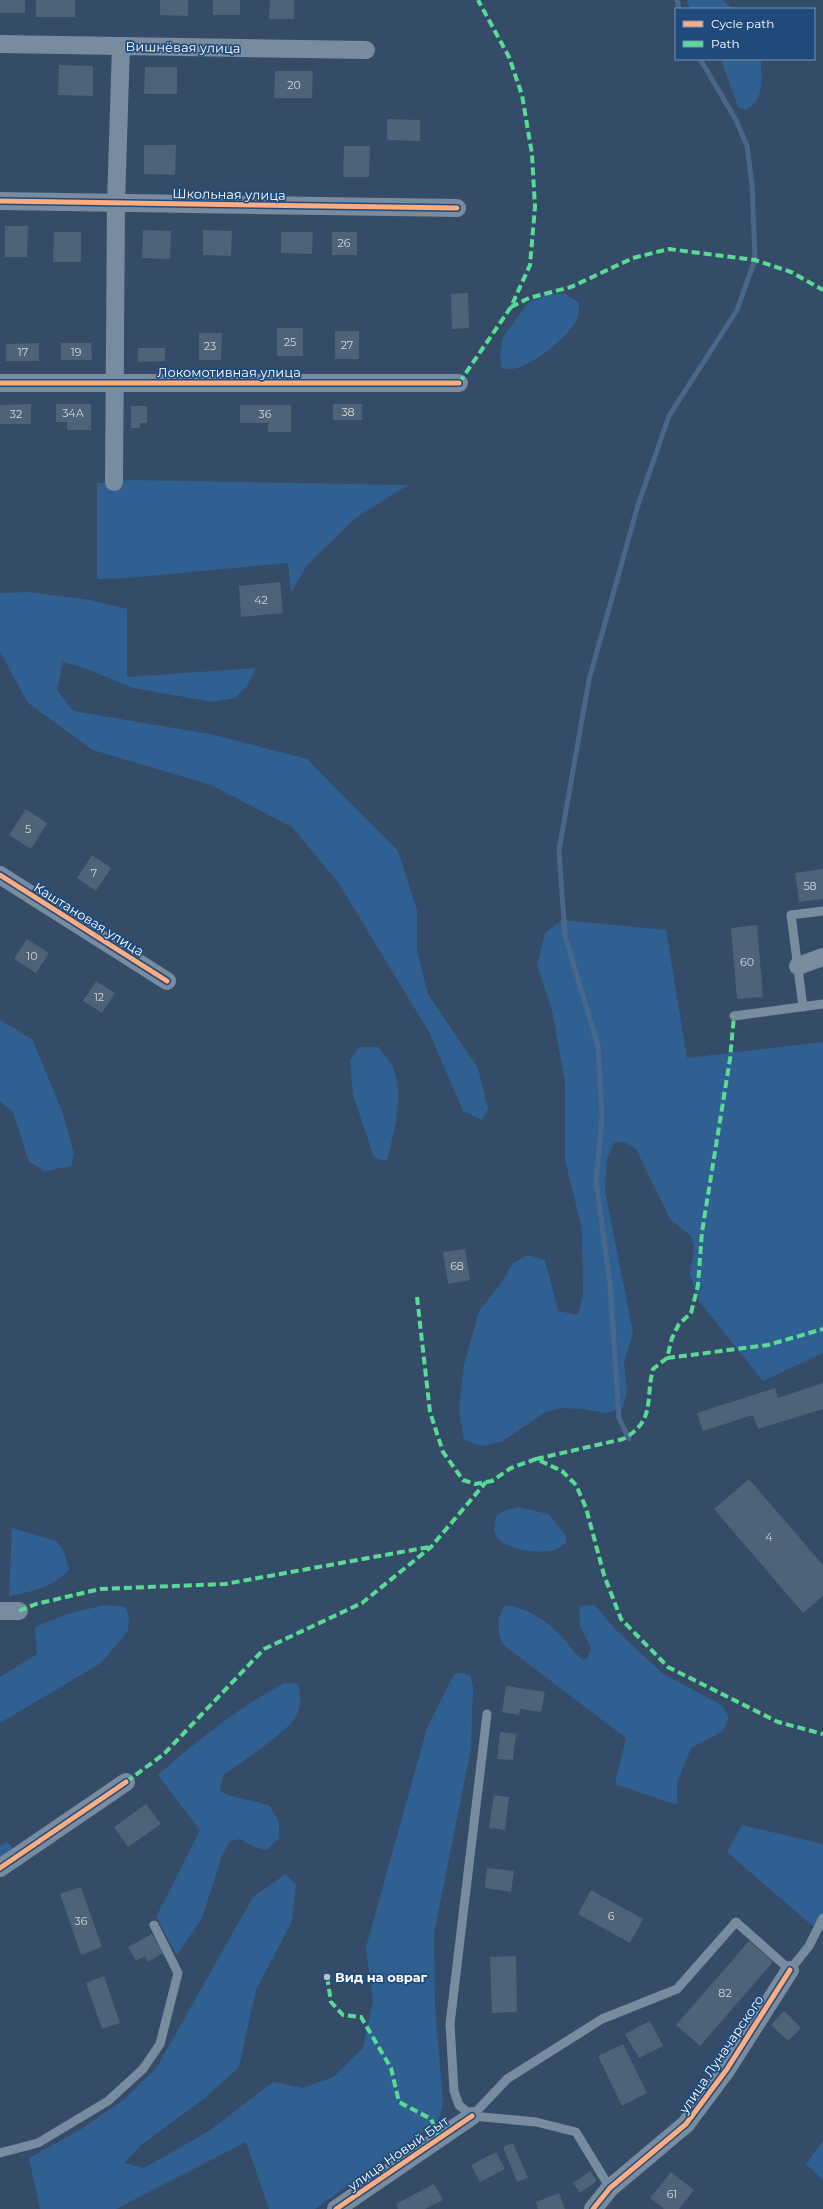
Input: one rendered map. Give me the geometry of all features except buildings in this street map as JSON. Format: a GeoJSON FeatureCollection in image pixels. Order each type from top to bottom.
{"type":"FeatureCollection","features":[{"type":"Feature","properties":{"kind":"street","name":"Вишнёвая улица"},"geometry":{"type":"LineString","coordinates":[[0,44],[366,50]]}},
{"type":"Feature","properties":{"kind":"street"},"geometry":{"type":"LineString","coordinates":[[114,482],[116,203],[121,46]]}},
{"type":"Feature","properties":{"kind":"street","name":"Школьная улица"},"geometry":{"type":"LineString","coordinates":[[0,201],[457,208]]}},
{"type":"Feature","properties":{"kind":"street","name":"Локомотивная улица"},"geometry":{"type":"LineString","coordinates":[[0,383],[459,383]]}},
{"type":"Feature","properties":{"kind":"street","name":"Каштановая улица"},"geometry":{"type":"LineString","coordinates":[[0,875],[167,981]]}},
{"type":"Feature","properties":{"kind":"street"},"geometry":{"type":"LineString","coordinates":[[798,966],[823,957]]}},
{"type":"Feature","properties":{"kind":"street"},"geometry":{"type":"LineString","coordinates":[[0,1610],[19,1611]]}},
{"type":"Feature","properties":{"kind":"street"},"geometry":{"type":"LineString","coordinates":[[0,1868],[126,1782]]}},
{"type":"Feature","properties":{"kind":"street","name":"улица Луначарского"},"geometry":{"type":"LineString","coordinates":[[593,2209],[610,2188],[686,2124],[727,2069],[790,1970]]}},
{"type":"Feature","properties":{"kind":"street","name":"улица Новый Быт"},"geometry":{"type":"LineString","coordinates":[[336,2209],[472,2116]]}},
{"type":"Feature","properties":{"kind":"lane"},"geometry":{"type":"LineString","coordinates":[[803,1007],[791,915],[823,912]]}},
{"type":"Feature","properties":{"kind":"lane"},"geometry":{"type":"LineString","coordinates":[[734,1016],[823,1004]]}},
{"type":"Feature","properties":{"kind":"lane"},"geometry":{"type":"LineString","coordinates":[[487,1714],[450,2024],[454,2091],[459,2104],[472,2116],[536,2122],[576,2132],[610,2188]]}},
{"type":"Feature","properties":{"kind":"lane"},"geometry":{"type":"LineString","coordinates":[[472,2116],[507,2079],[602,2019],[677,1989],[736,1922],[790,1970],[809,1946],[823,1918]]}},
{"type":"Feature","properties":{"kind":"lane"},"geometry":{"type":"LineString","coordinates":[[0,2152],[38,2143],[108,2101],[144,2069],[160,2044],[178,1972],[154,1925]]}},
{"type":"Feature","properties":{"kind":"shaded area"},"geometry":{"type":"Polygon","coordinates":[[[687,0],[723,0],[731,8],[690,8],[687,0]]]}},
{"type":"Feature","properties":{"kind":"shaded area"},"geometry":{"type":"Polygon","coordinates":[[[721,60],[761,60],[761,88],[759,95],[752,106],[745,110],[738,107],[721,60]]]}},
{"type":"Feature","properties":{"kind":"shaded area"},"geometry":{"type":"Polygon","coordinates":[[[564,293],[579,303],[579,310],[576,321],[564,337],[542,355],[518,368],[509,369],[501,367],[500,353],[503,337],[528,303],[547,295],[564,293]]]}},
{"type":"Feature","properties":{"kind":"shaded area"},"geometry":{"type":"Polygon","coordinates":[[[129,480],[408,485],[357,517],[307,565],[291,593],[288,563],[127,578],[97,579],[97,483],[129,480]]]}},
{"type":"Feature","properties":{"kind":"shaded area"},"geometry":{"type":"Polygon","coordinates":[[[29,592],[89,600],[127,609],[127,677],[256,668],[246,687],[235,698],[213,702],[133,688],[85,668],[63,662],[57,690],[73,711],[215,735],[307,759],[398,851],[417,910],[417,951],[428,994],[478,1068],[488,1109],[482,1120],[463,1111],[429,1032],[338,882],[292,827],[211,785],[93,750],[28,703],[0,652],[0,593],[29,592]]]}},
{"type":"Feature","properties":{"kind":"shaded area"},"geometry":{"type":"Polygon","coordinates":[[[562,920],[666,930],[687,1058],[823,1042],[823,1353],[763,1381],[699,1301],[690,1274],[694,1249],[691,1236],[670,1219],[636,1149],[624,1142],[614,1143],[607,1159],[605,1191],[633,1333],[624,1362],[627,1390],[623,1408],[606,1413],[583,1409],[563,1408],[545,1412],[503,1441],[483,1446],[464,1440],[459,1410],[464,1365],[479,1311],[502,1282],[513,1263],[528,1255],[545,1260],[558,1311],[578,1315],[583,1295],[582,1229],[565,1160],[565,1083],[552,1010],[537,965],[545,933],[562,920]]]}},
{"type":"Feature","properties":{"kind":"shaded area"},"geometry":{"type":"Polygon","coordinates":[[[0,1020],[32,1039],[62,1111],[74,1154],[71,1166],[45,1171],[29,1162],[13,1112],[0,1101],[0,1020]]]}},
{"type":"Feature","properties":{"kind":"shaded area"},"geometry":{"type":"Polygon","coordinates":[[[360,1047],[378,1047],[391,1064],[397,1081],[397,1114],[388,1158],[384,1161],[374,1157],[353,1095],[350,1060],[360,1047]]]}},
{"type":"Feature","properties":{"kind":"shaded area"},"geometry":{"type":"Polygon","coordinates":[[[518,1507],[548,1514],[566,1535],[566,1543],[555,1550],[532,1551],[522,1550],[500,1540],[496,1535],[494,1526],[496,1516],[506,1510],[518,1507]]]}},
{"type":"Feature","properties":{"kind":"shaded area"},"geometry":{"type":"Polygon","coordinates":[[[12,1528],[56,1541],[63,1549],[69,1570],[49,1585],[9,1596],[12,1528]]]}},
{"type":"Feature","properties":{"kind":"shaded area"},"geometry":{"type":"Polygon","coordinates":[[[104,1605],[125,1607],[129,1616],[128,1631],[101,1663],[0,1723],[0,1677],[37,1654],[35,1627],[68,1614],[104,1605]]]}},
{"type":"Feature","properties":{"kind":"shaded area"},"geometry":{"type":"Polygon","coordinates":[[[595,1605],[614,1628],[662,1673],[723,1706],[729,1717],[723,1731],[691,1748],[677,1783],[677,1805],[615,1784],[626,1738],[502,1644],[499,1629],[500,1615],[505,1606],[519,1608],[544,1621],[559,1634],[583,1660],[588,1657],[591,1648],[580,1626],[579,1606],[595,1605]]]}},
{"type":"Feature","properties":{"kind":"shaded area"},"geometry":{"type":"Polygon","coordinates":[[[463,1673],[470,1675],[473,1687],[471,1748],[434,1933],[435,2007],[443,2102],[439,2120],[315,2209],[269,2209],[246,2142],[116,2209],[40,2209],[29,2158],[80,2130],[126,2098],[157,2067],[253,1897],[286,1874],[296,1885],[292,1921],[256,1990],[239,2067],[205,2098],[141,2145],[124,2163],[144,2168],[209,2131],[273,2082],[303,2088],[333,2077],[363,2048],[373,2002],[366,1947],[427,1728],[454,1674],[463,1673]]]}},
{"type":"Feature","properties":{"kind":"shaded area"},"geometry":{"type":"Polygon","coordinates":[[[284,1683],[298,1684],[300,1705],[296,1717],[292,1723],[274,1738],[223,1775],[220,1790],[227,1795],[269,1805],[279,1822],[279,1838],[267,1850],[254,1847],[240,1839],[230,1841],[222,1856],[202,1918],[177,1955],[156,1917],[200,1830],[158,1775],[234,1714],[284,1683]]]}},
{"type":"Feature","properties":{"kind":"shaded area"},"geometry":{"type":"Polygon","coordinates":[[[742,1825],[823,1844],[823,1932],[809,1923],[727,1852],[742,1825]]]}},
{"type":"Feature","properties":{"kind":"shaded area"},"geometry":{"type":"Polygon","coordinates":[[[7,1842],[13,1848],[8,1856],[0,1861],[0,1846],[7,1842]]]}},
{"type":"Feature","properties":{"kind":"shaded area"},"geometry":{"type":"Polygon","coordinates":[[[823,2141],[823,2180],[806,2164],[823,2141]]]}},
{"type":"Feature","properties":{"kind":"waterway"},"geometry":{"type":"LineString","coordinates":[[677,0],[679,8]]}},
{"type":"Feature","properties":{"kind":"waterway"},"geometry":{"type":"LineString","coordinates":[[629,1439],[619,1418],[610,1284],[596,1180],[602,1117],[598,1046],[565,936],[559,850],[589,680],[638,505],[669,416],[737,310],[755,260],[752,185],[747,146],[736,120],[701,60]]}},
{"type":"Feature","properties":{"kind":"marked path"},"geometry":{"type":"LineString","coordinates":[[459,383],[511,307],[530,265],[535,207],[532,154],[522,95],[509,57],[478,0]]}},
{"type":"Feature","properties":{"kind":"marked path"},"geometry":{"type":"LineString","coordinates":[[511,307],[529,298],[571,287],[633,258],[669,249],[755,260],[791,272],[823,290]]}},
{"type":"Feature","properties":{"kind":"marked path"},"geometry":{"type":"LineString","coordinates":[[536,1459],[623,1439],[633,1432],[645,1417],[653,1369],[667,1358],[672,1338],[679,1324],[691,1313],[698,1285],[702,1232],[730,1059],[734,1016]]}},
{"type":"Feature","properties":{"kind":"marked path"},"geometry":{"type":"LineString","coordinates":[[417,1297],[430,1412],[443,1452],[463,1480],[475,1484],[492,1481],[511,1468],[536,1459],[562,1471],[576,1485],[586,1508],[604,1575],[621,1619],[668,1667],[778,1722],[823,1734]]}},
{"type":"Feature","properties":{"kind":"marked path"},"geometry":{"type":"LineString","coordinates":[[667,1358],[768,1345],[823,1329]]}},
{"type":"Feature","properties":{"kind":"marked path"},"geometry":{"type":"LineString","coordinates":[[126,1782],[164,1754],[264,1649],[362,1603],[431,1547],[486,1482]]}},
{"type":"Feature","properties":{"kind":"marked path"},"geometry":{"type":"LineString","coordinates":[[19,1611],[36,1604],[100,1589],[225,1584],[429,1547]]}},
{"type":"Feature","properties":{"kind":"marked path"},"geometry":{"type":"LineString","coordinates":[[327,1977],[331,2002],[343,2015],[361,2017],[391,2068],[399,2102],[431,2119],[440,2138]]}},
{"type":"Feature","properties":{"kind":"cycle path"},"geometry":{"type":"LineString","coordinates":[[0,201],[457,208]]}},
{"type":"Feature","properties":{"kind":"cycle path"},"geometry":{"type":"LineString","coordinates":[[0,383],[459,383]]}},
{"type":"Feature","properties":{"kind":"cycle path"},"geometry":{"type":"LineString","coordinates":[[0,875],[167,981]]}},
{"type":"Feature","properties":{"kind":"cycle path"},"geometry":{"type":"LineString","coordinates":[[0,1868],[126,1782]]}},
{"type":"Feature","properties":{"kind":"cycle path"},"geometry":{"type":"LineString","coordinates":[[593,2209],[610,2188],[686,2124],[727,2069],[790,1970]]}},
{"type":"Feature","properties":{"kind":"cycle path"},"geometry":{"type":"LineString","coordinates":[[336,2209],[472,2116]]}},
{"type":"Feature","properties":{"kind":"place","name":"Вид на овраг"},"geometry":{"type":"Point","coordinates":[327,1977]}}]}
